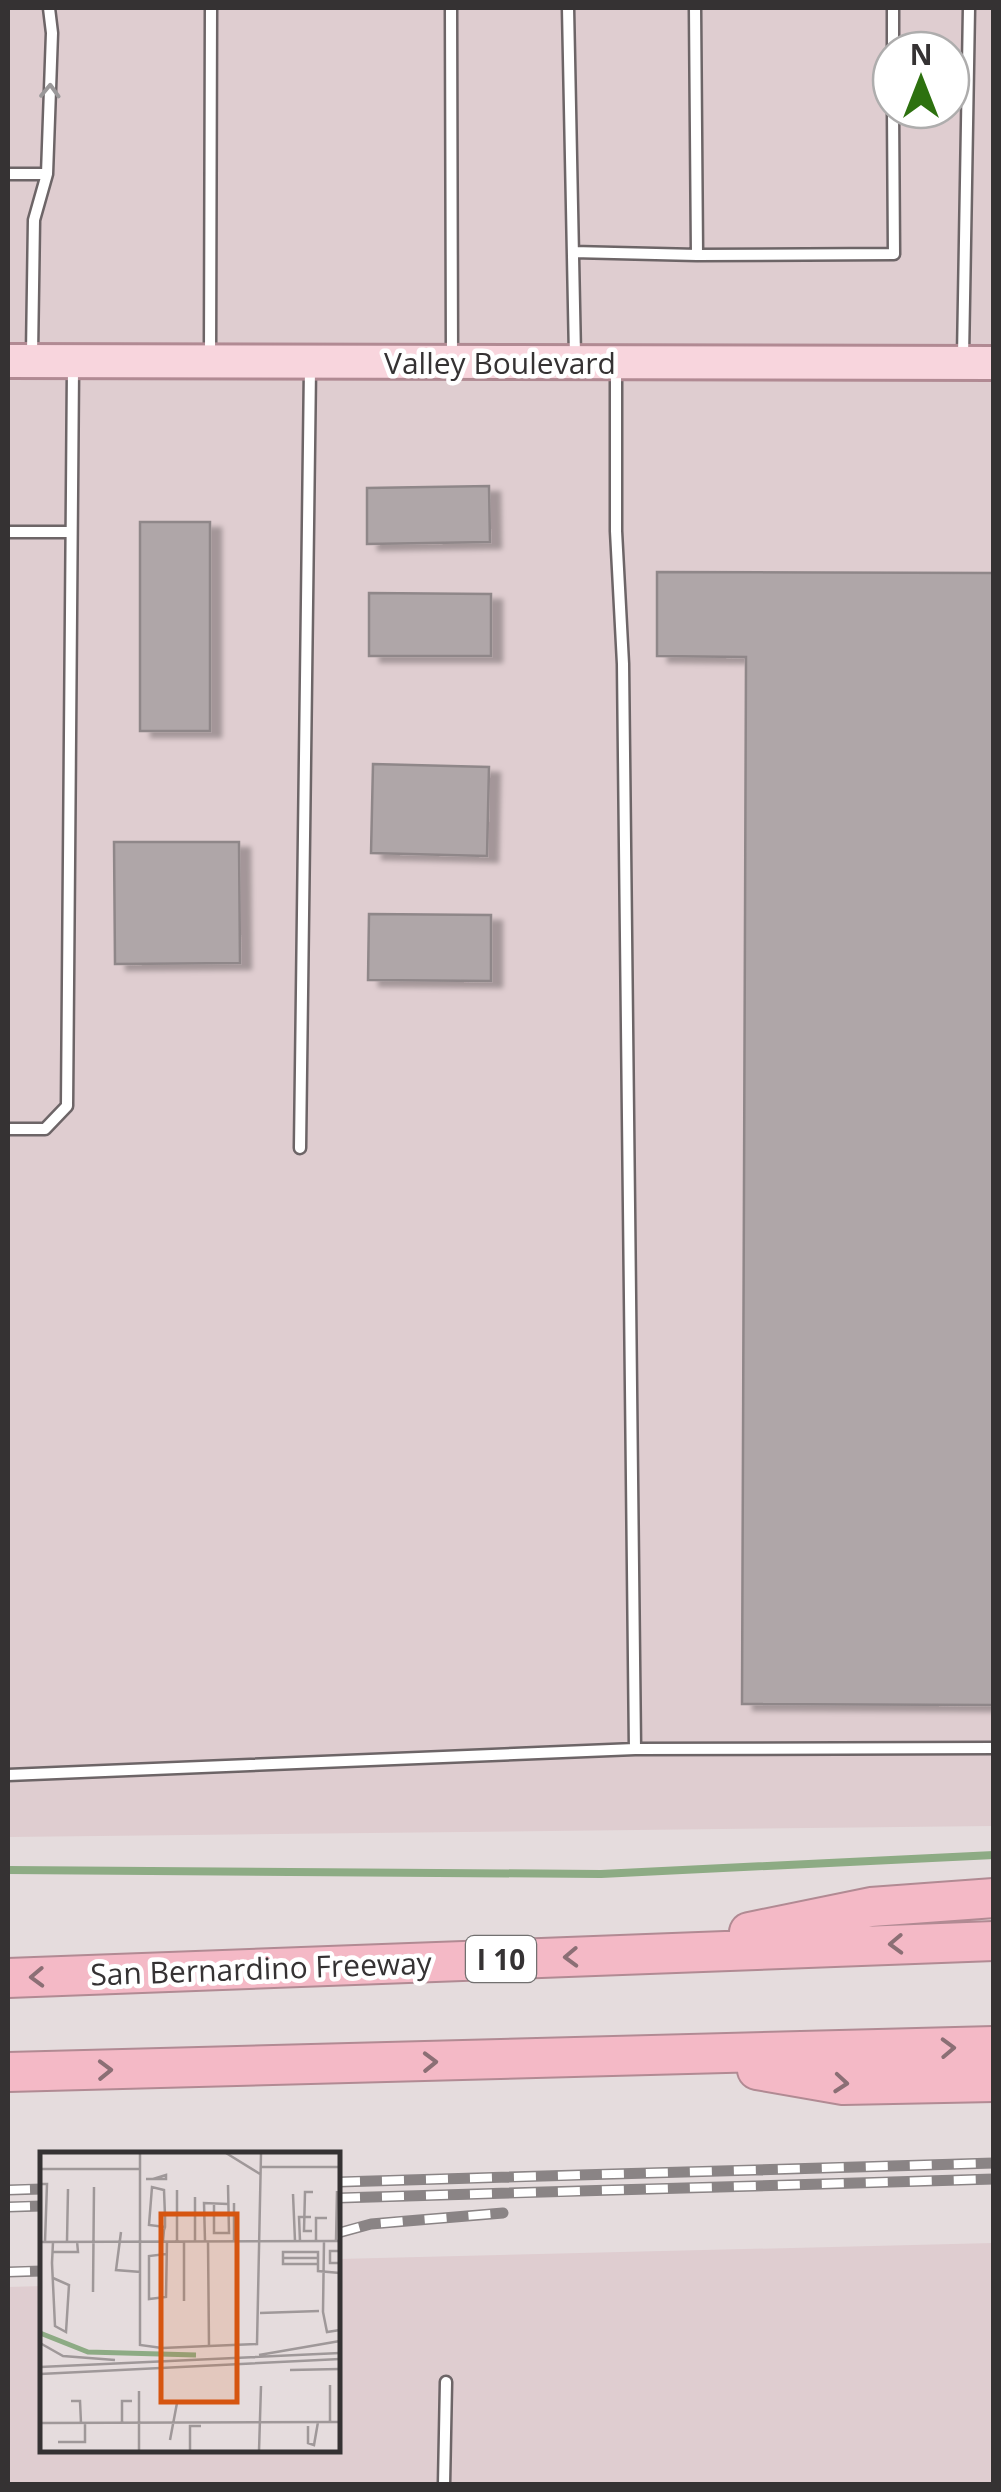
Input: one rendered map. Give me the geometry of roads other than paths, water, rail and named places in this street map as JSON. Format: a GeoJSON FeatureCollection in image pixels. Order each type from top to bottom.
{"type":"FeatureCollection","features":[{"type":"Feature","properties":{"kind":"highway"},"geometry":{"type":"LineString","coordinates":[[638,1955],[871,1907],[994,1898]]}},
{"type":"Feature","properties":{"kind":"highway","name":"San Bernardino Freeway"},"geometry":{"type":"LineString","coordinates":[[8,1978],[994,1940]]}},
{"type":"Feature","properties":{"kind":"highway"},"geometry":{"type":"LineString","coordinates":[[8,2072],[994,2046]]}},
{"type":"Feature","properties":{"kind":"highway"},"geometry":{"type":"LineString","coordinates":[[676,2056],[843,2085],[994,2082]]}},
{"type":"Feature","properties":{"kind":"main road","name":"Valley Boulevard"},"geometry":{"type":"LineString","coordinates":[[20,362],[978,363]]}},
{"type":"Feature","properties":{"kind":"lane"},"geometry":{"type":"LineString","coordinates":[[20,362],[34,220],[47,174],[52,33],[49,8]]}},
{"type":"Feature","properties":{"kind":"lane"},"geometry":{"type":"LineString","coordinates":[[210,8],[210,362]]}},
{"type":"Feature","properties":{"kind":"lane"},"geometry":{"type":"LineString","coordinates":[[451,8],[452,362]]}},
{"type":"Feature","properties":{"kind":"lane"},"geometry":{"type":"LineString","coordinates":[[568,8],[575,362]]}},
{"type":"Feature","properties":{"kind":"lane"},"geometry":{"type":"LineString","coordinates":[[695,8],[696,255]]}},
{"type":"Feature","properties":{"kind":"lane"},"geometry":{"type":"LineString","coordinates":[[969,8],[978,363]]}},
{"type":"Feature","properties":{"kind":"lane"},"geometry":{"type":"LineString","coordinates":[[573,252],[894,254],[894,130]]}},
{"type":"Feature","properties":{"kind":"lane"},"geometry":{"type":"LineString","coordinates":[[8,174],[47,174]]}},
{"type":"Feature","properties":{"kind":"lane"},"geometry":{"type":"LineString","coordinates":[[8,1129],[45,1130],[67,1106],[73,362]]}},
{"type":"Feature","properties":{"kind":"lane"},"geometry":{"type":"LineString","coordinates":[[300,1148],[310,362]]}},
{"type":"Feature","properties":{"kind":"lane"},"geometry":{"type":"LineString","coordinates":[[616,362],[616,530],[623,664],[634,1750]]}},
{"type":"Feature","properties":{"kind":"lane"},"geometry":{"type":"LineString","coordinates":[[8,532],[70,532]]}},
{"type":"Feature","properties":{"kind":"lane"},"geometry":{"type":"LineString","coordinates":[[8,1774],[634,1750],[994,1748]]}},
{"type":"Feature","properties":{"kind":"lane"},"geometry":{"type":"LineString","coordinates":[[444,2484],[446,2382]]}},
{"type":"Feature","properties":{"kind":"waterway"},"geometry":{"type":"LineString","coordinates":[[8,1870],[601,1874],[994,1855]]}},
{"type":"Feature","properties":{"kind":"railway"},"geometry":{"type":"LineString","coordinates":[[340,2182],[994,2163]]}},
{"type":"Feature","properties":{"kind":"railway"},"geometry":{"type":"LineString","coordinates":[[340,2198],[994,2179]]}},
{"type":"Feature","properties":{"kind":"railway"},"geometry":{"type":"LineString","coordinates":[[8,2190],[40,2189]]}},
{"type":"Feature","properties":{"kind":"railway"},"geometry":{"type":"LineString","coordinates":[[8,2207],[40,2206]]}},
{"type":"Feature","properties":{"kind":"railway"},"geometry":{"type":"LineString","coordinates":[[340,2232],[371,2224],[503,2213]]}},
{"type":"Feature","properties":{"kind":"railway"},"geometry":{"type":"LineString","coordinates":[[8,2272],[40,2271]]}}]}
